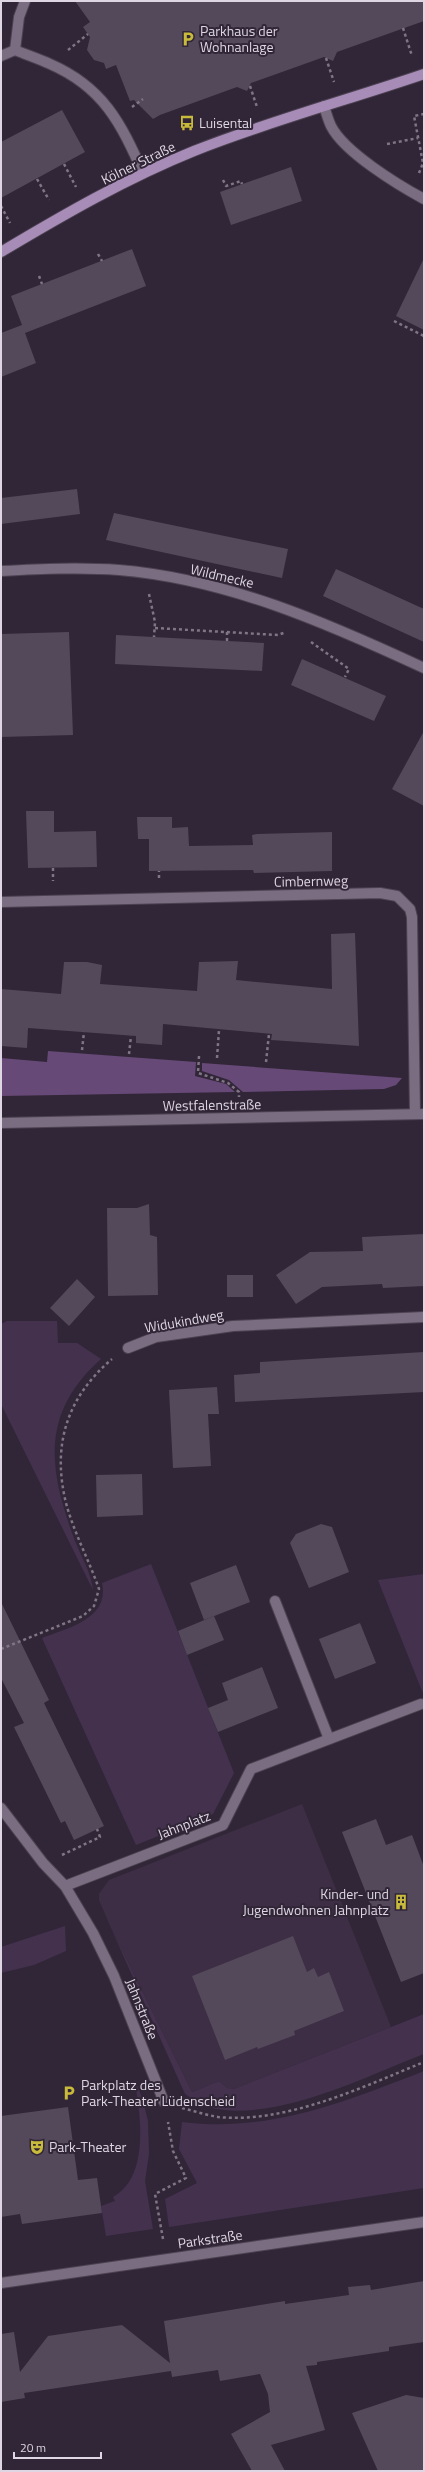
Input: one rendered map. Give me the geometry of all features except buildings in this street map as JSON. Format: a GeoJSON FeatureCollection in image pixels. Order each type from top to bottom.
{"type":"FeatureCollection","features":[{"type":"Feature","properties":{"kind":"main road","name":"Kölner Straße"},"geometry":{"type":"LineString","coordinates":[[1,252],[143,173],[195,151],[340,100],[422,75]]}},
{"type":"Feature","properties":{"kind":"street"},"geometry":{"type":"LineString","coordinates":[[15,50],[19,17],[25,1]]}},
{"type":"Feature","properties":{"kind":"street"},"geometry":{"type":"LineString","coordinates":[[1,56],[15,50],[50,64],[81,81],[106,103],[128,139],[143,173]]}},
{"type":"Feature","properties":{"kind":"street"},"geometry":{"type":"LineString","coordinates":[[324,106],[331,126],[343,142],[424,199]]}},
{"type":"Feature","properties":{"kind":"street","name":"Wildmecke"},"geometry":{"type":"LineString","coordinates":[[1,571],[57,569],[120,570],[209,586],[259,599],[298,613],[424,668]]}},
{"type":"Feature","properties":{"kind":"street","name":"Cimbernweg"},"geometry":{"type":"LineString","coordinates":[[1,902],[294,894],[380,894],[397,896],[410,909],[412,917],[419,1114]]}},
{"type":"Feature","properties":{"kind":"street","name":"Westfalenstraße"},"geometry":{"type":"LineString","coordinates":[[1,1123],[419,1114]]}},
{"type":"Feature","properties":{"kind":"street","name":"Widukindweg"},"geometry":{"type":"LineString","coordinates":[[128,1348],[156,1337],[232,1326],[424,1317]]}},
{"type":"Feature","properties":{"kind":"street"},"geometry":{"type":"LineString","coordinates":[[275,1601],[329,1739]]}},
{"type":"Feature","properties":{"kind":"street","name":"Jahnplatz"},"geometry":{"type":"LineString","coordinates":[[65,1886],[223,1825],[251,1769],[421,1704]]}},
{"type":"Feature","properties":{"kind":"street","name":"Jahnstraße"},"geometry":{"type":"LineString","coordinates":[[1,1808],[43,1863],[65,1886],[93,1933],[114,1976],[164,2102]]}},
{"type":"Feature","properties":{"kind":"street","name":"Parkstraße"},"geometry":{"type":"LineString","coordinates":[[1,2283],[424,2222]]}},
{"type":"Feature","properties":{"kind":"path"},"geometry":{"type":"LineString","coordinates":[[403,28],[422,75]]}},
{"type":"Feature","properties":{"kind":"path"},"geometry":{"type":"LineString","coordinates":[[326,58],[340,100]]}},
{"type":"Feature","properties":{"kind":"path"},"geometry":{"type":"LineString","coordinates":[[412,192],[423,163],[414,116],[424,114]]}},
{"type":"Feature","properties":{"kind":"path"},"geometry":{"type":"LineString","coordinates":[[387,144],[418,138]]}},
{"type":"Feature","properties":{"kind":"path"},"geometry":{"type":"LineString","coordinates":[[223,180],[226,186],[241,181],[242,184]]}},
{"type":"Feature","properties":{"kind":"path"},"geometry":{"type":"LineString","coordinates":[[98,254],[102,261]]}},
{"type":"Feature","properties":{"kind":"path"},"geometry":{"type":"LineString","coordinates":[[38,276],[42,284]]}},
{"type":"Feature","properties":{"kind":"path"},"geometry":{"type":"LineString","coordinates":[[394,321],[424,336]]}},
{"type":"Feature","properties":{"kind":"path"},"geometry":{"type":"LineString","coordinates":[[149,592],[155,628],[154,637]]}},
{"type":"Feature","properties":{"kind":"path"},"geometry":{"type":"LineString","coordinates":[[155,628],[278,635],[292,629]]}},
{"type":"Feature","properties":{"kind":"path"},"geometry":{"type":"LineString","coordinates":[[227,631],[227,641]]}},
{"type":"Feature","properties":{"kind":"path"},"geometry":{"type":"LineString","coordinates":[[318,647],[349,669],[345,677]]}},
{"type":"Feature","properties":{"kind":"path"},"geometry":{"type":"LineString","coordinates":[[217,1058],[219,1030]]}},
{"type":"Feature","properties":{"kind":"path"},"geometry":{"type":"LineString","coordinates":[[82,1050],[84,1032]]}},
{"type":"Feature","properties":{"kind":"path"},"geometry":{"type":"LineString","coordinates":[[266,1062],[268,1034]]}},
{"type":"Feature","properties":{"kind":"path"},"geometry":{"type":"LineString","coordinates":[[129,1054],[131,1036]]}},
{"type":"Feature","properties":{"kind":"path","name":"Westfalenstraße"},"geometry":{"type":"LineString","coordinates":[[200,1056],[198,1073],[228,1083],[239,1092]]}},
{"type":"Feature","properties":{"kind":"path"},"geometry":{"type":"LineString","coordinates":[[1,1649],[83,1616],[94,1606],[97,1599],[99,1589],[67,1504],[61,1474],[63,1433],[77,1399],[89,1381],[107,1363],[128,1348]]}},
{"type":"Feature","properties":{"kind":"path"},"geometry":{"type":"LineString","coordinates":[[43,1863],[100,1837],[97,1829]]}},
{"type":"Feature","properties":{"kind":"path"},"geometry":{"type":"LineString","coordinates":[[162,2228],[155,2194],[186,2178],[173,2151],[164,2102],[216,2117],[277,2113],[325,2100],[424,2062]]}},
{"type":"Feature","properties":{"kind":"shaded area"},"geometry":{"type":"Polygon","coordinates":[[[48,1051],[196,1062],[195,1076],[226,1084],[235,1092],[1,1096],[1,1058],[47,1062],[48,1051]]]}},
{"type":"Feature","properties":{"kind":"shaded area"},"geometry":{"type":"Polygon","coordinates":[[[202,1063],[402,1078],[396,1085],[384,1089],[243,1092],[229,1080],[202,1071],[202,1063]]]}},
{"type":"Feature","properties":{"kind":"shaded area"},"geometry":{"type":"Polygon","coordinates":[[[7,1321],[57,1321],[58,1343],[77,1343],[101,1359],[81,1380],[67,1401],[59,1422],[55,1444],[55,1467],[59,1491],[75,1541],[91,1578],[93,1590],[1,1404],[1,1324],[7,1321]]]}},
{"type":"Feature","properties":{"kind":"shaded area"},"geometry":{"type":"Polygon","coordinates":[[[151,1564],[234,1773],[213,1814],[136,1845],[42,1638],[74,1626],[93,1614],[100,1605],[103,1595],[102,1583],[151,1564]]]}},
{"type":"Feature","properties":{"kind":"shaded area"},"geometry":{"type":"Polygon","coordinates":[[[424,1574],[424,1696],[378,1580],[424,1574]]]}},
{"type":"Feature","properties":{"kind":"shaded area"},"geometry":{"type":"Polygon","coordinates":[[[302,1804],[391,2027],[234,2089],[227,2088],[219,2081],[192,2092],[111,1928],[99,1900],[99,1894],[109,1880],[302,1804]]]}},
{"type":"Feature","properties":{"kind":"shaded area"},"geometry":{"type":"Polygon","coordinates":[[[65,1926],[66,1951],[34,1965],[1,1973],[1,1947],[65,1926]]]}},
{"type":"Feature","properties":{"kind":"shaded area"},"geometry":{"type":"Polygon","coordinates":[[[111,1928],[192,2092],[219,2081],[227,2088],[234,2089],[424,2014],[424,2054],[318,2096],[289,2104],[261,2109],[233,2111],[205,2106],[185,2094],[111,1928]]]}},
{"type":"Feature","properties":{"kind":"shaded area"},"geometry":{"type":"Polygon","coordinates":[[[424,2071],[424,2188],[169,2227],[165,2199],[197,2183],[179,2149],[182,2122],[214,2124],[245,2123],[276,2119],[335,2104],[424,2071]]]}},
{"type":"Feature","properties":{"kind":"shaded area"},"geometry":{"type":"Polygon","coordinates":[[[134,2079],[142,2097],[148,2121],[149,2154],[145,2181],[153,2229],[106,2236],[101,2206],[115,2201],[113,2197],[125,2188],[133,2175],[138,2160],[140,2126],[137,2093],[134,2079]]]}},
{"type":"Feature","properties":{"kind":"place","name":"Parkhaus der Wohnanlage"},"geometry":{"type":"Point","coordinates":[188,39]}},
{"type":"Feature","properties":{"kind":"place","name":"Luisental"},"geometry":{"type":"Point","coordinates":[187,123]}},
{"type":"Feature","properties":{"kind":"place","name":"Kinder- und Jugendwohnen Jahnplatz"},"geometry":{"type":"Point","coordinates":[401,1902]}},
{"type":"Feature","properties":{"kind":"place","name":"Parkplatz des Park-Theater Lüdenscheid"},"geometry":{"type":"Point","coordinates":[69,2093]}},
{"type":"Feature","properties":{"kind":"place","name":"Park-Theater"},"geometry":{"type":"Point","coordinates":[37,2147]}}]}
